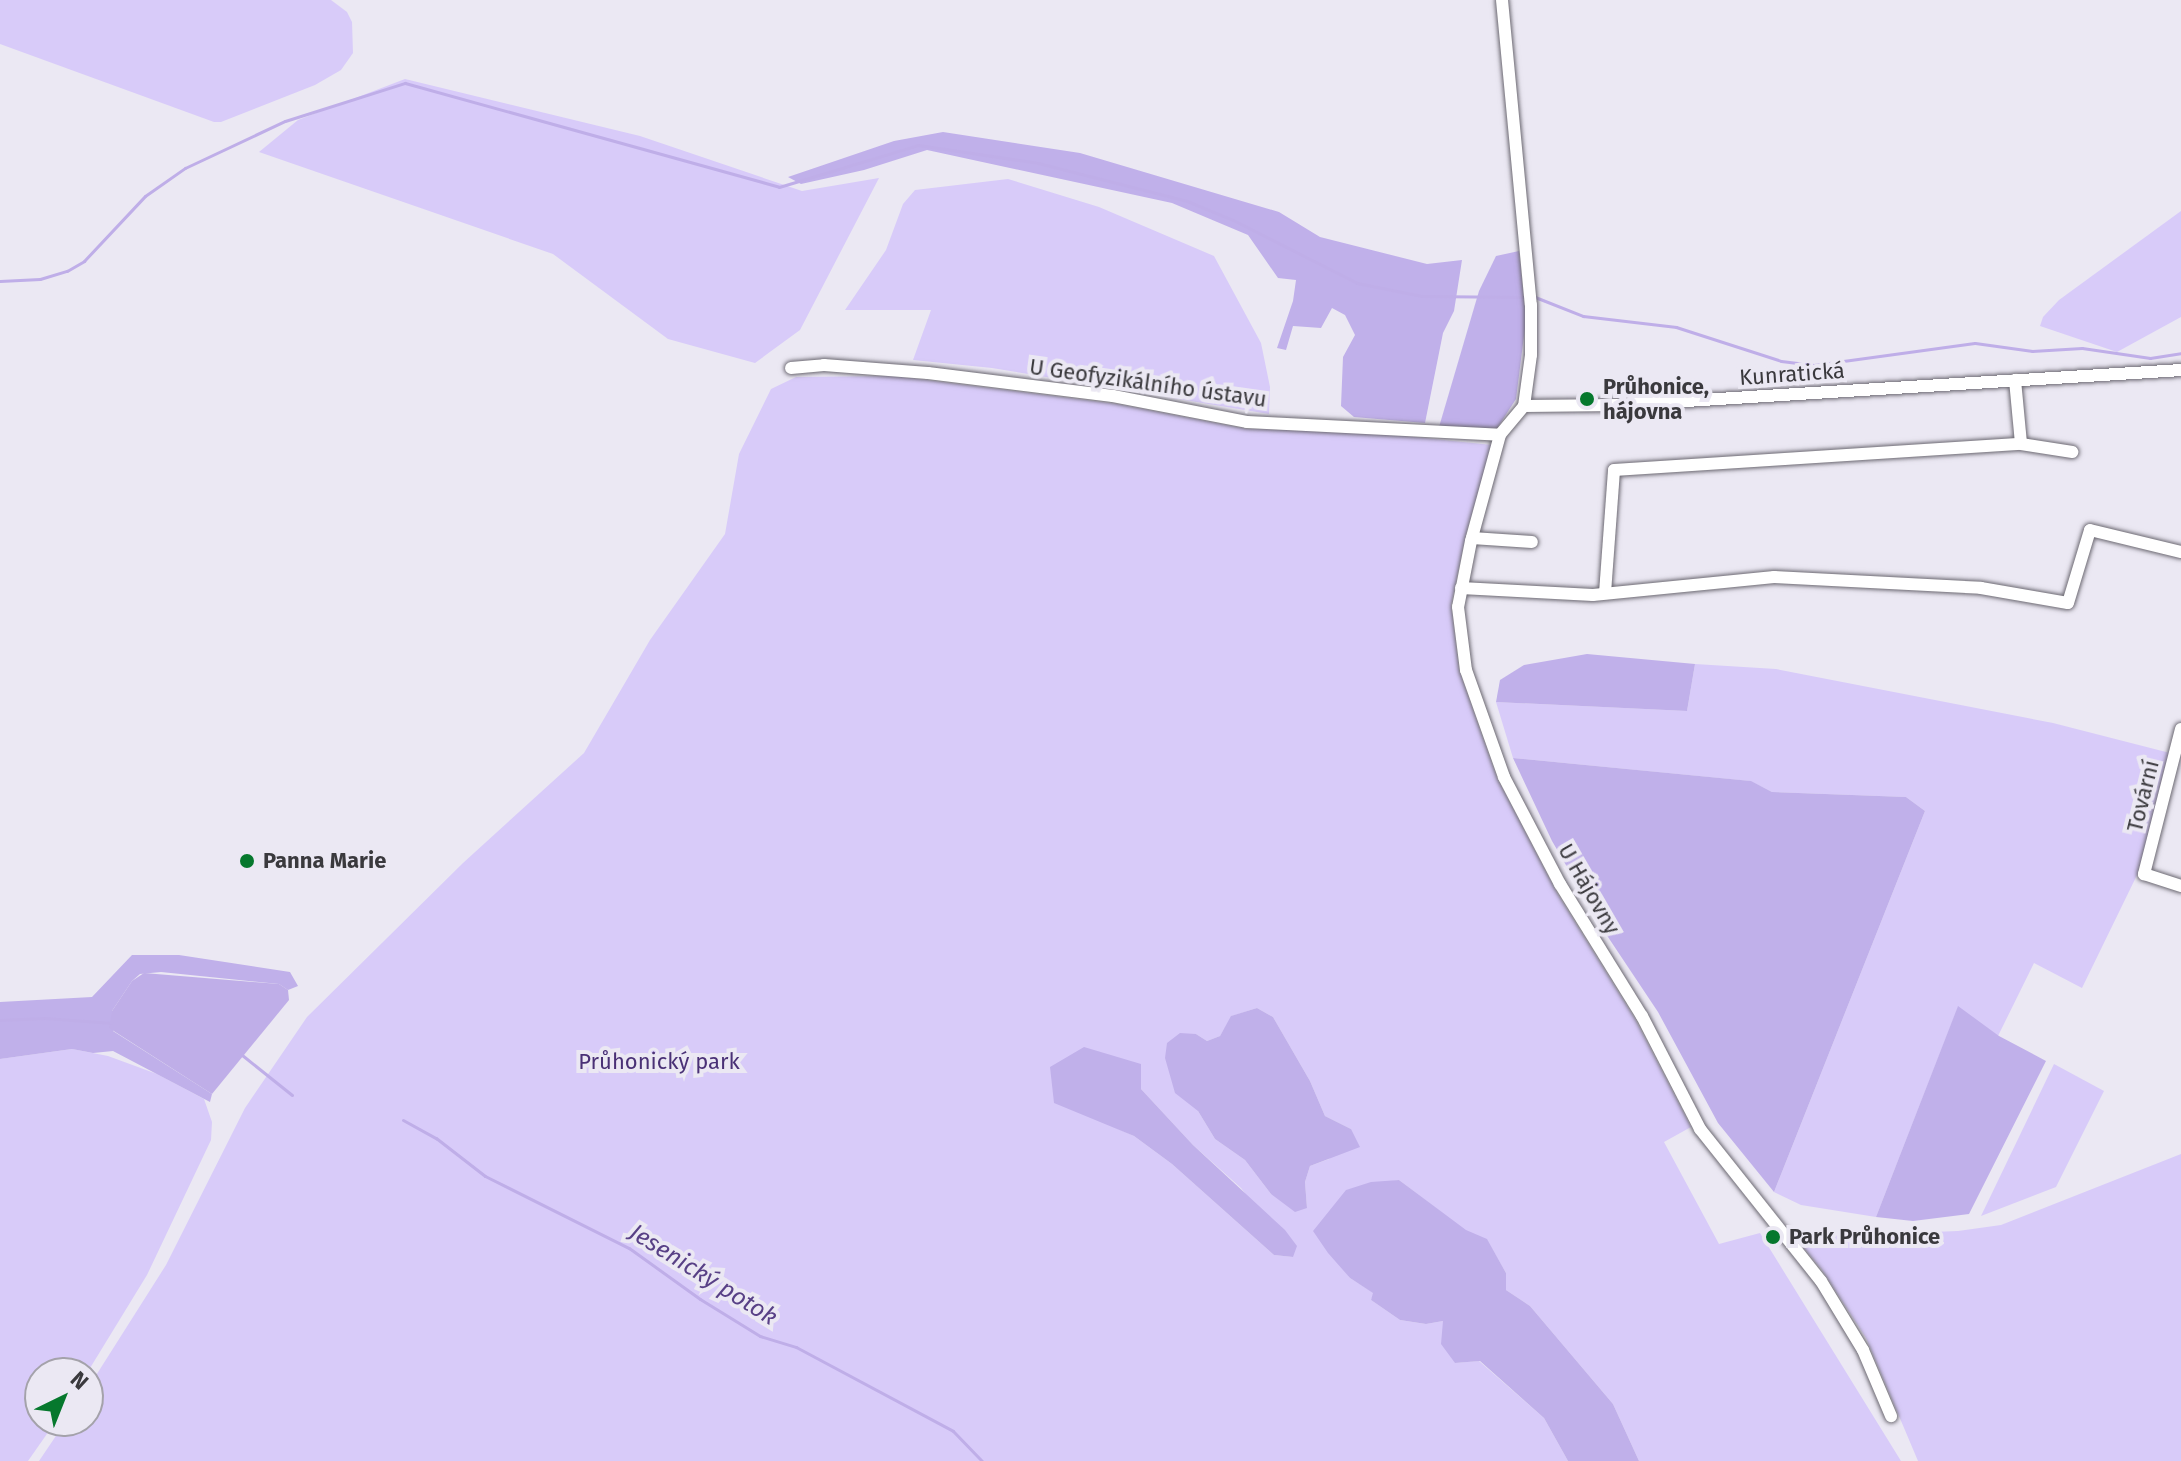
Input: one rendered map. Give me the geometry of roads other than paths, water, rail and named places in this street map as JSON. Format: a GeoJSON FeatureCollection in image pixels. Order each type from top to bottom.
{"type":"FeatureCollection","features":[{"type":"Feature","properties":{"kind":"street"},"geometry":{"type":"LineString","coordinates":[[1502,0],[1531,305],[1531,355],[1524,406]]}},
{"type":"Feature","properties":{"kind":"street","name":"U Geofyzikálního ústavu"},"geometry":{"type":"LineString","coordinates":[[791,368],[824,365],[928,373],[1113,396],[1247,422],[1500,435]]}},
{"type":"Feature","properties":{"kind":"street","name":"Kunratická"},"geometry":{"type":"LineString","coordinates":[[1524,406],[1622,405],[2181,370]]}},
{"type":"Feature","properties":{"kind":"street"},"geometry":{"type":"LineString","coordinates":[[2015,380],[2021,444]]}},
{"type":"Feature","properties":{"kind":"street","name":"U Hájovny"},"geometry":{"type":"LineString","coordinates":[[1524,406],[1500,435],[1472,538],[1458,607],[1466,670],[1504,777],[1560,884],[1642,1016],[1700,1129],[1821,1281],[1863,1350],[1891,1416]]}},
{"type":"Feature","properties":{"kind":"street"},"geometry":{"type":"LineString","coordinates":[[1605,593],[1614,470],[2021,444],[2072,452]]}},
{"type":"Feature","properties":{"kind":"street"},"geometry":{"type":"LineString","coordinates":[[1461,588],[1605,593],[1774,577],[1981,588],[2068,603],[2090,530],[2181,552]]}},
{"type":"Feature","properties":{"kind":"street"},"geometry":{"type":"LineString","coordinates":[[1472,538],[1532,542]]}},
{"type":"Feature","properties":{"kind":"street","name":"Tovární"},"geometry":{"type":"LineString","coordinates":[[2181,729],[2144,874],[2181,886]]}},
{"type":"Feature","properties":{"kind":"waterway"},"geometry":{"type":"LineString","coordinates":[[0,281],[40,279],[67,271],[84,261],[145,196],[185,168],[285,121],[405,83],[779,187],[918,145],[1038,163],[1187,201],[1233,220],[1357,283],[1422,296],[1528,297]]}},
{"type":"Feature","properties":{"kind":"waterway"},"geometry":{"type":"LineString","coordinates":[[1535,297],[1583,316],[1676,327],[1781,361],[1814,365],[1975,343],[2032,351],[2082,348],[2150,358],[2181,353]]}},
{"type":"Feature","properties":{"kind":"waterway","name":"Jesenický potok"},"geometry":{"type":"LineString","coordinates":[[0,1020],[45,1018],[112,1023]]}},
{"type":"Feature","properties":{"kind":"waterway","name":"Jesenický potok"},"geometry":{"type":"LineString","coordinates":[[242,1055],[292,1095]]}},
{"type":"Feature","properties":{"kind":"waterway","name":"Jesenický potok"},"geometry":{"type":"LineString","coordinates":[[403,1120],[436,1138],[485,1176],[629,1248],[700,1299],[760,1336],[796,1347],[953,1431],[982,1461]]}},
{"type":"Feature","properties":{"kind":"place","name":"Průhonice, hájovna"},"geometry":{"type":"Point","coordinates":[1587,399]}},
{"type":"Feature","properties":{"kind":"place","name":"Panna Marie"},"geometry":{"type":"Point","coordinates":[247,861]}},
{"type":"Feature","properties":{"kind":"place","name":"Park Průhonice"},"geometry":{"type":"Point","coordinates":[1773,1237]}},
{"type":"Feature","properties":{"kind":"park label","name":"Průhonický park"},"geometry":{"type":"Point","coordinates":[659,1062]}}]}
